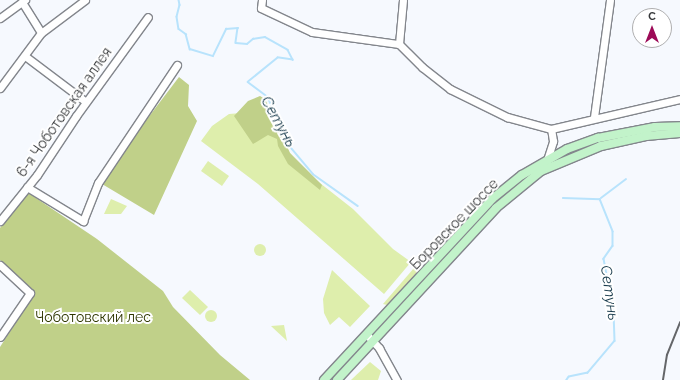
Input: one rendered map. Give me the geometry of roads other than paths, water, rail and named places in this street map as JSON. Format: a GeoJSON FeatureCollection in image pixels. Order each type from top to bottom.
{"type":"FeatureCollection","features":[{"type":"Feature","properties":{"kind":"main road","name":"Боровское шоссе"},"geometry":{"type":"LineString","coordinates":[[324,380],[492,199],[522,175],[547,160],[574,147],[617,133],[680,126]]}},
{"type":"Feature","properties":{"kind":"main road","name":"Боровское шоссе"},"geometry":{"type":"LineString","coordinates":[[337,380],[496,208],[541,171],[565,158],[607,144],[646,136],[680,133]]}},
{"type":"Feature","properties":{"kind":"street"},"geometry":{"type":"LineString","coordinates":[[0,88],[41,33],[85,0]]}},
{"type":"Feature","properties":{"kind":"street"},"geometry":{"type":"LineString","coordinates":[[262,0],[261,8],[312,32],[399,44],[422,67],[450,89],[507,117],[552,129],[594,117],[680,99]]}},
{"type":"Feature","properties":{"kind":"street"},"geometry":{"type":"LineString","coordinates":[[399,44],[403,0]]}},
{"type":"Feature","properties":{"kind":"street"},"geometry":{"type":"LineString","coordinates":[[594,117],[610,0]]}},
{"type":"Feature","properties":{"kind":"street"},"geometry":{"type":"LineString","coordinates":[[0,18],[24,1],[41,33]]}},
{"type":"Feature","properties":{"kind":"street","name":"6-я Чоботовская аллея"},"geometry":{"type":"LineString","coordinates":[[0,221],[27,187],[86,102],[148,17]]}},
{"type":"Feature","properties":{"kind":"street"},"geometry":{"type":"LineString","coordinates":[[25,56],[86,102]]}},
{"type":"Feature","properties":{"kind":"street"},"geometry":{"type":"LineString","coordinates":[[27,187],[83,221],[98,183],[177,65]]}},
{"type":"Feature","properties":{"kind":"street"},"geometry":{"type":"LineString","coordinates":[[547,160],[553,140],[552,129]]}},
{"type":"Feature","properties":{"kind":"street"},"geometry":{"type":"LineString","coordinates":[[0,266],[30,293],[0,337]]}},
{"type":"Feature","properties":{"kind":"street"},"geometry":{"type":"LineString","coordinates":[[367,335],[397,380]]}},
{"type":"Feature","properties":{"kind":"waterway","name":"Сетунь"},"geometry":{"type":"LineString","coordinates":[[179,0],[180,5],[177,17],[179,29],[186,34],[190,49],[213,56],[226,29],[238,28],[236,43],[247,44],[253,39],[265,37],[288,50],[293,60],[278,58],[248,82],[268,97],[288,144],[313,174],[358,206]]}},
{"type":"Feature","properties":{"kind":"waterway"},"geometry":{"type":"LineString","coordinates":[[601,198],[626,179]]}},
{"type":"Feature","properties":{"kind":"waterway","name":"Сетунь"},"geometry":{"type":"LineString","coordinates":[[563,198],[600,199],[613,232],[613,246],[604,259],[614,312],[615,341],[588,373],[569,377],[567,380]]}},
{"type":"Feature","properties":{"kind":"railway"},"geometry":{"type":"LineString","coordinates":[[663,380],[667,355],[680,322]]}},
{"type":"Feature","properties":{"kind":"park label","name":"Чоботовский лес"},"geometry":{"type":"Point","coordinates":[93,317]}}]}
